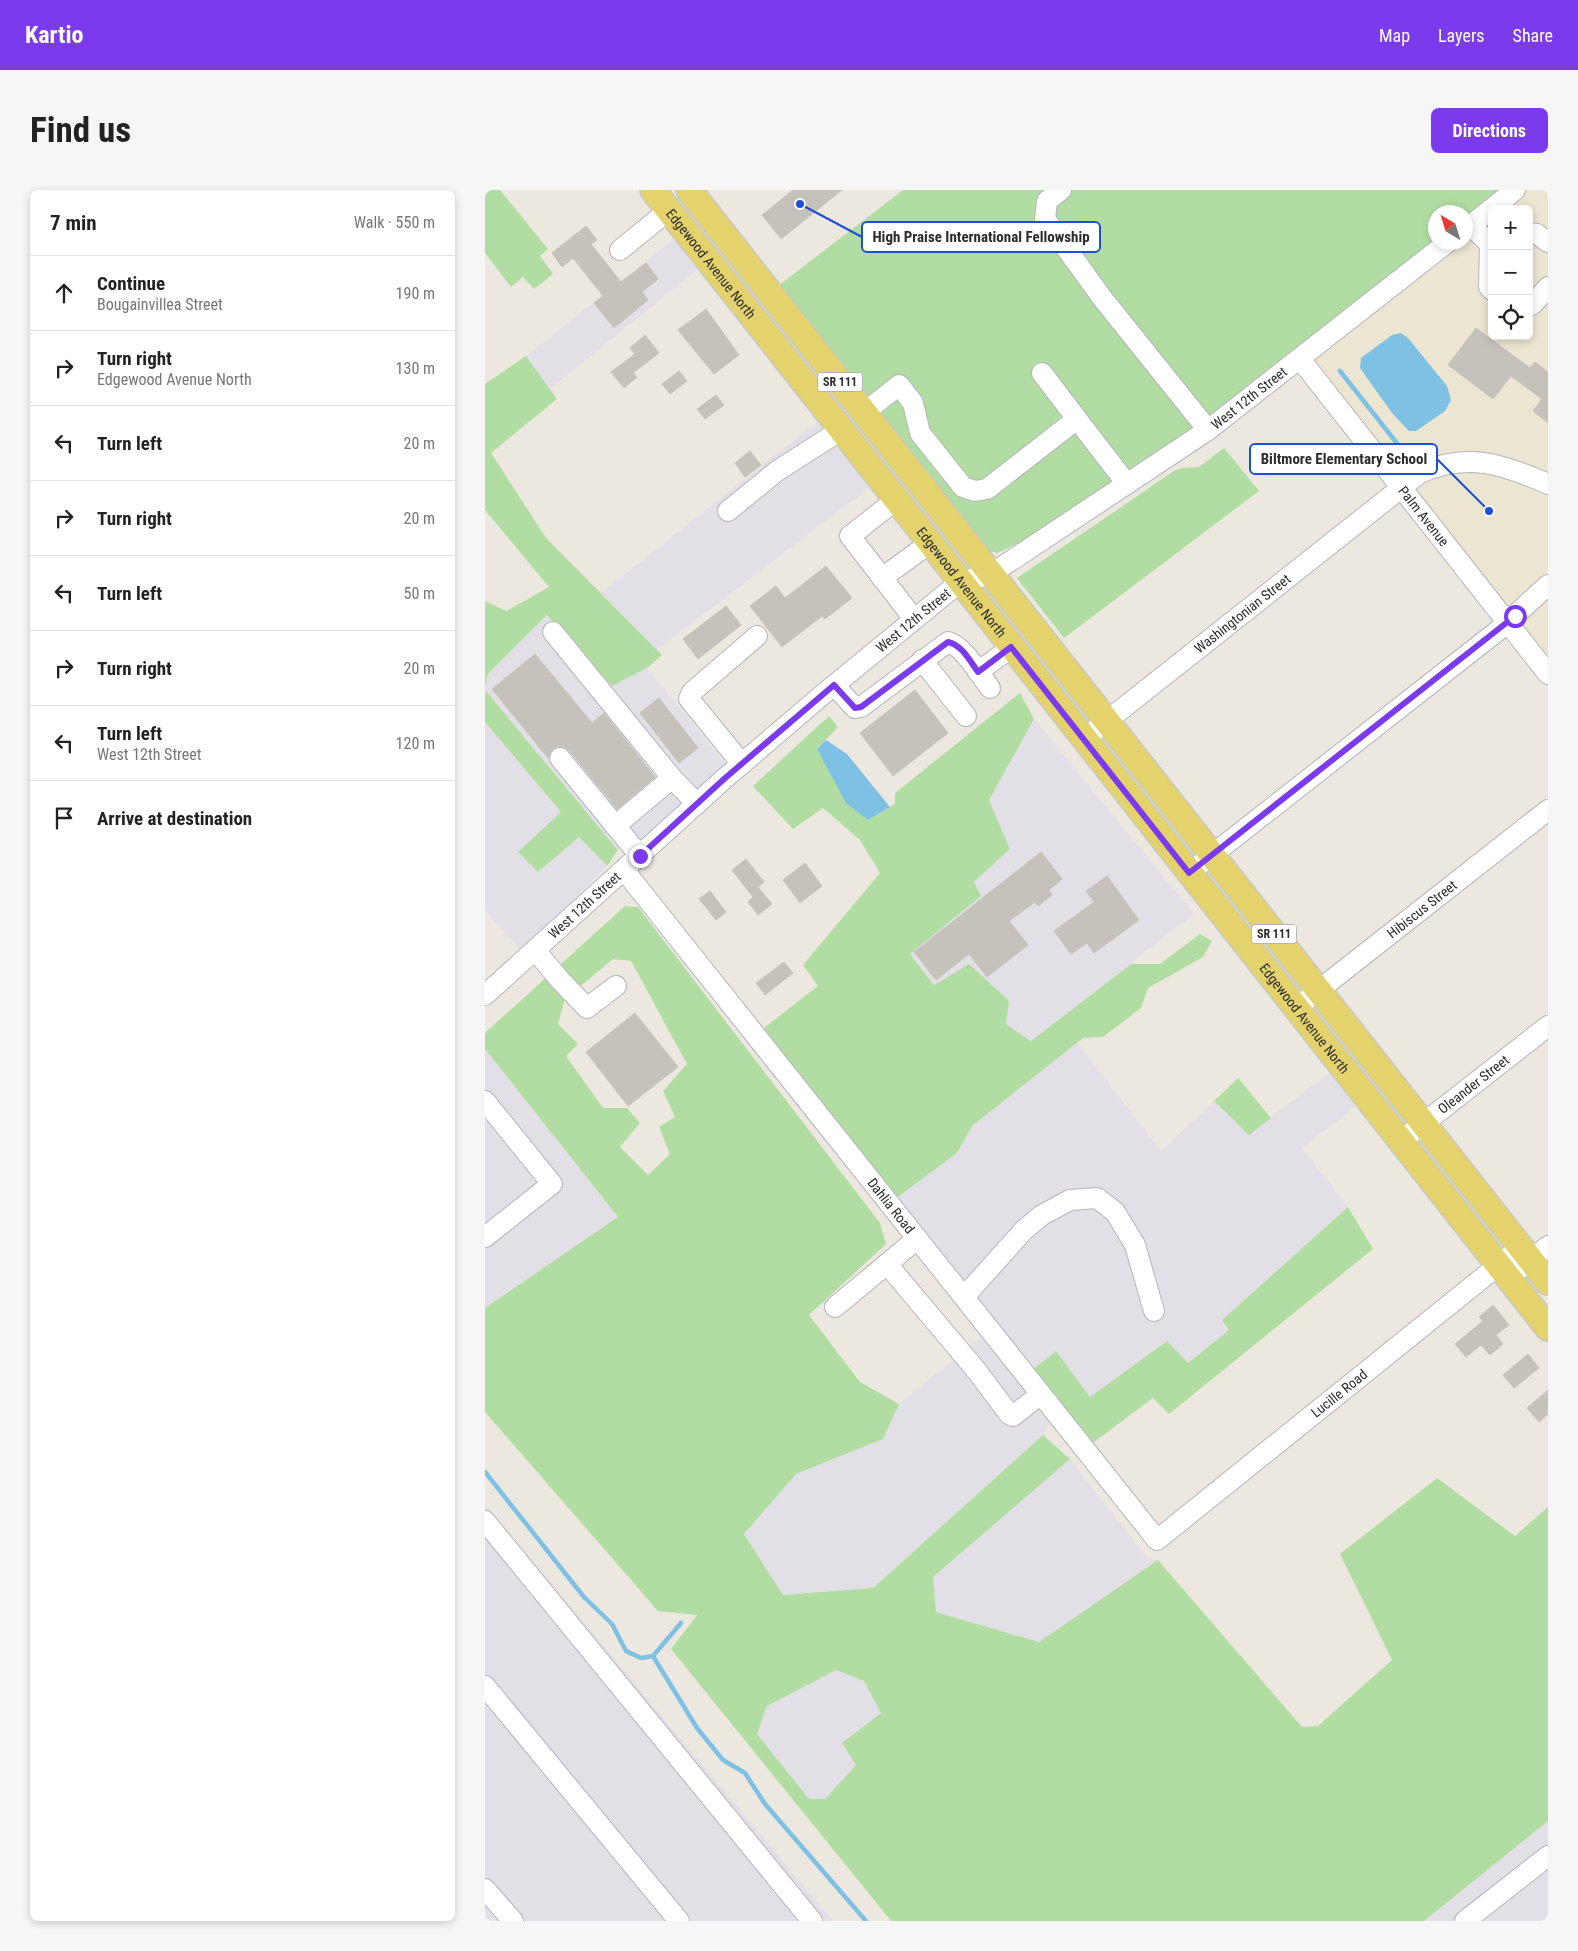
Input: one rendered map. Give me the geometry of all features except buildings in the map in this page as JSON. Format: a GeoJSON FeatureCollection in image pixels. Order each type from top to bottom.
{"type":"FeatureCollection","features":[{"type":"Feature","properties":{"kind":"main road","name":"Edgewood Avenue North"},"geometry":{"type":"LineString","coordinates":[[653,190],[1548,1328]]}},
{"type":"Feature","properties":{"kind":"main road","name":"Edgewood Avenue North"},"geometry":{"type":"LineString","coordinates":[[699,194],[773,298],[1318,990],[1424,1124],[1533,1251],[1548,1282]]}},
{"type":"Feature","properties":{"kind":"street"},"geometry":{"type":"LineString","coordinates":[[1061,190],[1047,201],[1045,220],[1103,299],[1207,430]]}},
{"type":"Feature","properties":{"kind":"street"},"geometry":{"type":"LineString","coordinates":[[1473,223],[1515,190]]}},
{"type":"Feature","properties":{"kind":"street"},"geometry":{"type":"LineString","coordinates":[[620,250],[669,210]]}},
{"type":"Feature","properties":{"kind":"street"},"geometry":{"type":"LineString","coordinates":[[1473,231],[1488,242]]}},
{"type":"Feature","properties":{"kind":"street"},"geometry":{"type":"LineString","coordinates":[[1533,234],[1537,234],[1548,242]]}},
{"type":"Feature","properties":{"kind":"street","name":"West 12th Street"},"geometry":{"type":"LineString","coordinates":[[485,995],[742,764],[834,685],[960,582],[991,574],[1207,430],[1438,250]]}},
{"type":"Feature","properties":{"kind":"street"},"geometry":{"type":"LineString","coordinates":[[1533,304],[1548,287]]}},
{"type":"Feature","properties":{"kind":"street"},"geometry":{"type":"LineString","coordinates":[[751,315],[773,298]]}},
{"type":"Feature","properties":{"kind":"street","name":"Palm Avenue"},"geometry":{"type":"LineString","coordinates":[[1300,359],[1548,674]]}},
{"type":"Feature","properties":{"kind":"street"},"geometry":{"type":"LineString","coordinates":[[1042,373],[1127,484]]}},
{"type":"Feature","properties":{"kind":"street"},"geometry":{"type":"LineString","coordinates":[[864,413],[899,385],[913,403],[920,433],[963,487],[975,491],[987,489],[1077,419]]}},
{"type":"Feature","properties":{"kind":"street"},"geometry":{"type":"LineString","coordinates":[[728,511],[777,471],[841,430]]}},
{"type":"Feature","properties":{"kind":"street","name":"Washingtonian Street"},"geometry":{"type":"LineString","coordinates":[[1084,739],[1420,473],[1435,466],[1472,461],[1491,464],[1548,484]]}},
{"type":"Feature","properties":{"kind":"street"},"geometry":{"type":"LineString","coordinates":[[896,500],[850,536],[914,619]]}},
{"type":"Feature","properties":{"kind":"street"},"geometry":{"type":"LineString","coordinates":[[883,578],[930,543]]}},
{"type":"Feature","properties":{"kind":"street"},"geometry":{"type":"LineString","coordinates":[[1189,873],[1507,623],[1548,585]]}},
{"type":"Feature","properties":{"kind":"street"},"geometry":{"type":"LineString","coordinates":[[553,632],[672,778],[697,804]]}},
{"type":"Feature","properties":{"kind":"street"},"geometry":{"type":"LineString","coordinates":[[742,764],[689,699],[692,692],[757,636]]}},
{"type":"Feature","properties":{"kind":"street"},"geometry":{"type":"LineString","coordinates":[[834,685],[855,708],[861,707],[948,642],[954,643],[965,654],[990,688]]}},
{"type":"Feature","properties":{"kind":"street"},"geometry":{"type":"LineString","coordinates":[[978,672],[1011,647]]}},
{"type":"Feature","properties":{"kind":"street"},"geometry":{"type":"LineString","coordinates":[[922,660],[966,716]]}},
{"type":"Feature","properties":{"kind":"street"},"geometry":{"type":"LineString","coordinates":[[560,758],[640,856]]}},
{"type":"Feature","properties":{"kind":"street"},"geometry":{"type":"LineString","coordinates":[[615,826],[672,778]]}},
{"type":"Feature","properties":{"kind":"street","name":"Hibiscus Street"},"geometry":{"type":"LineString","coordinates":[[1296,1008],[1548,810]]}},
{"type":"Feature","properties":{"kind":"street","name":"Dahlia Road"},"geometry":{"type":"LineString","coordinates":[[624,870],[1157,1540]]}},
{"type":"Feature","properties":{"kind":"street"},"geometry":{"type":"LineString","coordinates":[[535,950],[587,1008],[616,986]]}},
{"type":"Feature","properties":{"kind":"street","name":"Oleander Street"},"geometry":{"type":"LineString","coordinates":[[1401,1141],[1548,1026]]}},
{"type":"Feature","properties":{"kind":"street"},"geometry":{"type":"LineString","coordinates":[[485,1101],[552,1184],[485,1237]]}},
{"type":"Feature","properties":{"kind":"street"},"geometry":{"type":"LineString","coordinates":[[964,1298],[1023,1230],[1042,1215],[1070,1200],[1097,1198],[1115,1212],[1135,1245],[1154,1311]]}},
{"type":"Feature","properties":{"kind":"street"},"geometry":{"type":"LineString","coordinates":[[835,1307],[917,1239]]}},
{"type":"Feature","properties":{"kind":"street","name":"Lucille Road"},"geometry":{"type":"LineString","coordinates":[[1157,1540],[1373,1368],[1503,1271],[1533,1251]]}},
{"type":"Feature","properties":{"kind":"street"},"geometry":{"type":"LineString","coordinates":[[887,1264],[976,1370],[1009,1414],[1013,1416],[1041,1394]]}},
{"type":"Feature","properties":{"kind":"street"},"geometry":{"type":"LineString","coordinates":[[485,1521],[811,1921]]}},
{"type":"Feature","properties":{"kind":"street"},"geometry":{"type":"LineString","coordinates":[[488,1694],[679,1921]]}},
{"type":"Feature","properties":{"kind":"street"},"geometry":{"type":"LineString","coordinates":[[1465,1921],[1548,1856]]}},
{"type":"Feature","properties":{"kind":"street"},"geometry":{"type":"LineString","coordinates":[[485,1889],[513,1921]]}},
{"type":"Feature","properties":{"kind":"shaded area"},"geometry":{"type":"Polygon","coordinates":[[[1527,190],[1548,190],[1548,663],[1310,359],[1451,250],[1473,250],[1473,233],[1488,221],[1488,340],[1533,340],[1533,205],[1508,205],[1527,190]]]}},
{"type":"Feature","properties":{"kind":"shaded area"},"geometry":{"type":"Polygon","coordinates":[[[674,239],[697,270],[550,389],[526,356],[674,239]]]}},
{"type":"Feature","properties":{"kind":"shaded area"},"geometry":{"type":"Polygon","coordinates":[[[817,422],[869,488],[657,650],[601,593],[817,422]]]}},
{"type":"Feature","properties":{"kind":"shaded area"},"geometry":{"type":"Polygon","coordinates":[[[547,615],[612,685],[647,668],[727,766],[641,842],[618,850],[485,690],[488,674],[547,615]]]}},
{"type":"Feature","properties":{"kind":"shaded area"},"geometry":{"type":"Polygon","coordinates":[[[1034,719],[1194,914],[1031,1041],[1006,1024],[934,986],[909,954],[981,896],[974,882],[1010,849],[989,800],[1034,719]]]}},
{"type":"Feature","properties":{"kind":"shaded area"},"geometry":{"type":"Polygon","coordinates":[[[485,722],[561,813],[518,852],[538,872],[579,837],[607,866],[522,951],[485,910],[485,722]]]}},
{"type":"Feature","properties":{"kind":"shaded area"},"geometry":{"type":"Polygon","coordinates":[[[1077,1042],[1161,1151],[1214,1101],[1249,1134],[1330,1072],[1355,1107],[1302,1148],[1348,1207],[1222,1320],[1229,1330],[1187,1363],[1166,1341],[1090,1397],[1056,1351],[1031,1371],[895,1199],[957,1153],[972,1126],[1077,1042]]]}},
{"type":"Feature","properties":{"kind":"shaded area"},"geometry":{"type":"Polygon","coordinates":[[[485,1049],[618,1218],[485,1308],[485,1049]]]}},
{"type":"Feature","properties":{"kind":"shaded area"},"geometry":{"type":"Polygon","coordinates":[[[981,1337],[1050,1422],[1043,1435],[873,1588],[783,1595],[744,1534],[796,1474],[883,1439],[899,1404],[981,1337]]]}},
{"type":"Feature","properties":{"kind":"shaded area"},"geometry":{"type":"Polygon","coordinates":[[[1070,1459],[1148,1559],[1158,1560],[1039,1642],[936,1612],[933,1577],[1070,1459]]]}},
{"type":"Feature","properties":{"kind":"shaded area"},"geometry":{"type":"Polygon","coordinates":[[[485,1504],[833,1921],[485,1921],[485,1504]]]}},
{"type":"Feature","properties":{"kind":"shaded area"},"geometry":{"type":"Polygon","coordinates":[[[836,1670],[864,1681],[881,1713],[842,1743],[856,1765],[825,1799],[809,1799],[757,1734],[767,1706],[836,1670]]]}},
{"type":"Feature","properties":{"kind":"shaded area"},"geometry":{"type":"Polygon","coordinates":[[[1548,1821],[1548,1921],[1424,1921],[1548,1821]]]}},
{"type":"Feature","properties":{"kind":"green space"},"geometry":{"type":"Polygon","coordinates":[[[485,190],[500,190],[548,249],[540,256],[553,274],[534,289],[523,277],[511,287],[485,253],[485,190]]]}},
{"type":"Feature","properties":{"kind":"green space"},"geometry":{"type":"Polygon","coordinates":[[[903,190],[1502,190],[1473,213],[1473,205],[1428,205],[1428,247],[1201,425],[1035,536],[997,553],[986,550],[778,286],[903,190]]]}},
{"type":"Feature","properties":{"kind":"green space"},"geometry":{"type":"Polygon","coordinates":[[[526,356],[557,399],[491,453],[546,538],[662,655],[647,668],[612,686],[547,615],[488,674],[485,687],[485,601],[506,611],[549,587],[485,510],[485,384],[526,356]]]}},
{"type":"Feature","properties":{"kind":"green space"},"geometry":{"type":"Polygon","coordinates":[[[1224,448],[1259,491],[1064,638],[1017,578],[1174,471],[1182,468],[1199,467],[1224,448]]]}},
{"type":"Feature","properties":{"kind":"green space"},"geometry":{"type":"Polygon","coordinates":[[[485,690],[618,850],[607,866],[579,837],[538,872],[518,852],[561,812],[485,722],[485,690]]]}},
{"type":"Feature","properties":{"kind":"green space"},"geometry":{"type":"Polygon","coordinates":[[[1020,693],[1034,719],[989,800],[1010,849],[974,882],[981,896],[910,954],[934,985],[969,964],[1009,1001],[1006,1024],[1031,1041],[1131,964],[1160,964],[1200,934],[1212,941],[1203,957],[1148,988],[1141,1008],[1103,1037],[1083,1038],[972,1126],[957,1153],[895,1199],[764,1028],[818,986],[803,965],[880,873],[860,840],[823,808],[793,829],[753,786],[829,716],[838,727],[817,749],[868,820],[895,804],[895,793],[1020,693]]]}},
{"type":"Feature","properties":{"kind":"green space"},"geometry":{"type":"Polygon","coordinates":[[[625,906],[638,907],[880,1223],[886,1244],[809,1315],[860,1382],[899,1404],[883,1439],[796,1474],[744,1534],[783,1595],[873,1588],[1043,1435],[1070,1459],[933,1577],[936,1612],[1039,1642],[1158,1560],[1302,1727],[1318,1726],[1392,1660],[1340,1554],[1437,1478],[1515,1536],[1548,1507],[1548,1821],[1424,1921],[891,1921],[671,1649],[697,1615],[658,1611],[485,1412],[485,1308],[618,1217],[485,1049],[485,1033],[625,906]],[[613,959],[565,999],[558,1024],[578,1044],[566,1056],[603,1108],[627,1108],[640,1123],[620,1147],[648,1175],[670,1154],[659,1127],[675,1117],[663,1091],[687,1064],[631,961],[613,959]],[[836,1670],[767,1706],[757,1734],[809,1799],[825,1799],[856,1765],[842,1743],[881,1713],[864,1681],[836,1670]]]}},
{"type":"Feature","properties":{"kind":"green space"},"geometry":{"type":"Polygon","coordinates":[[[1238,1078],[1271,1118],[1249,1135],[1214,1101],[1238,1078]]]}},
{"type":"Feature","properties":{"kind":"green space"},"geometry":{"type":"Polygon","coordinates":[[[1348,1207],[1373,1249],[1169,1414],[1153,1398],[1090,1445],[1031,1371],[1056,1351],[1090,1397],[1167,1341],[1188,1363],[1229,1330],[1222,1320],[1348,1207]]]}},
{"type":"Feature","properties":{"kind":"water"},"geometry":{"type":"Polygon","coordinates":[[[1401,333],[1408,338],[1447,386],[1451,400],[1445,411],[1416,431],[1409,431],[1392,413],[1360,368],[1361,358],[1392,335],[1401,333]]]}},
{"type":"Feature","properties":{"kind":"water"},"geometry":{"type":"Polygon","coordinates":[[[826,740],[847,754],[890,807],[868,820],[846,803],[817,749],[826,740]]]}},
{"type":"Feature","properties":{"kind":"waterway"},"geometry":{"type":"LineString","coordinates":[[1340,371],[1407,456]]}},
{"type":"Feature","properties":{"kind":"waterway"},"geometry":{"type":"LineString","coordinates":[[485,1472],[584,1597],[612,1624],[626,1651],[641,1658],[653,1656],[697,1728],[723,1760],[745,1773],[765,1804],[866,1921]]}},
{"type":"Feature","properties":{"kind":"waterway"},"geometry":{"type":"LineString","coordinates":[[653,1656],[681,1623]]}},
{"type":"Feature","properties":{"kind":"place","name":"High Praise International Fellowship"},"geometry":{"type":"Point","coordinates":[800,204]}},
{"type":"Feature","properties":{"kind":"place","name":"Biltmore Elementary School"},"geometry":{"type":"Point","coordinates":[1489,511]}},
{"type":"Feature","properties":{"kind":"route"},"geometry":{"type":"LineString","coordinates":[[640,856],[724,779],[834,685],[855,708],[861,707],[948,642],[954,643],[965,654],[978,672],[1011,647],[1189,873],[1515,616]]}}]}
